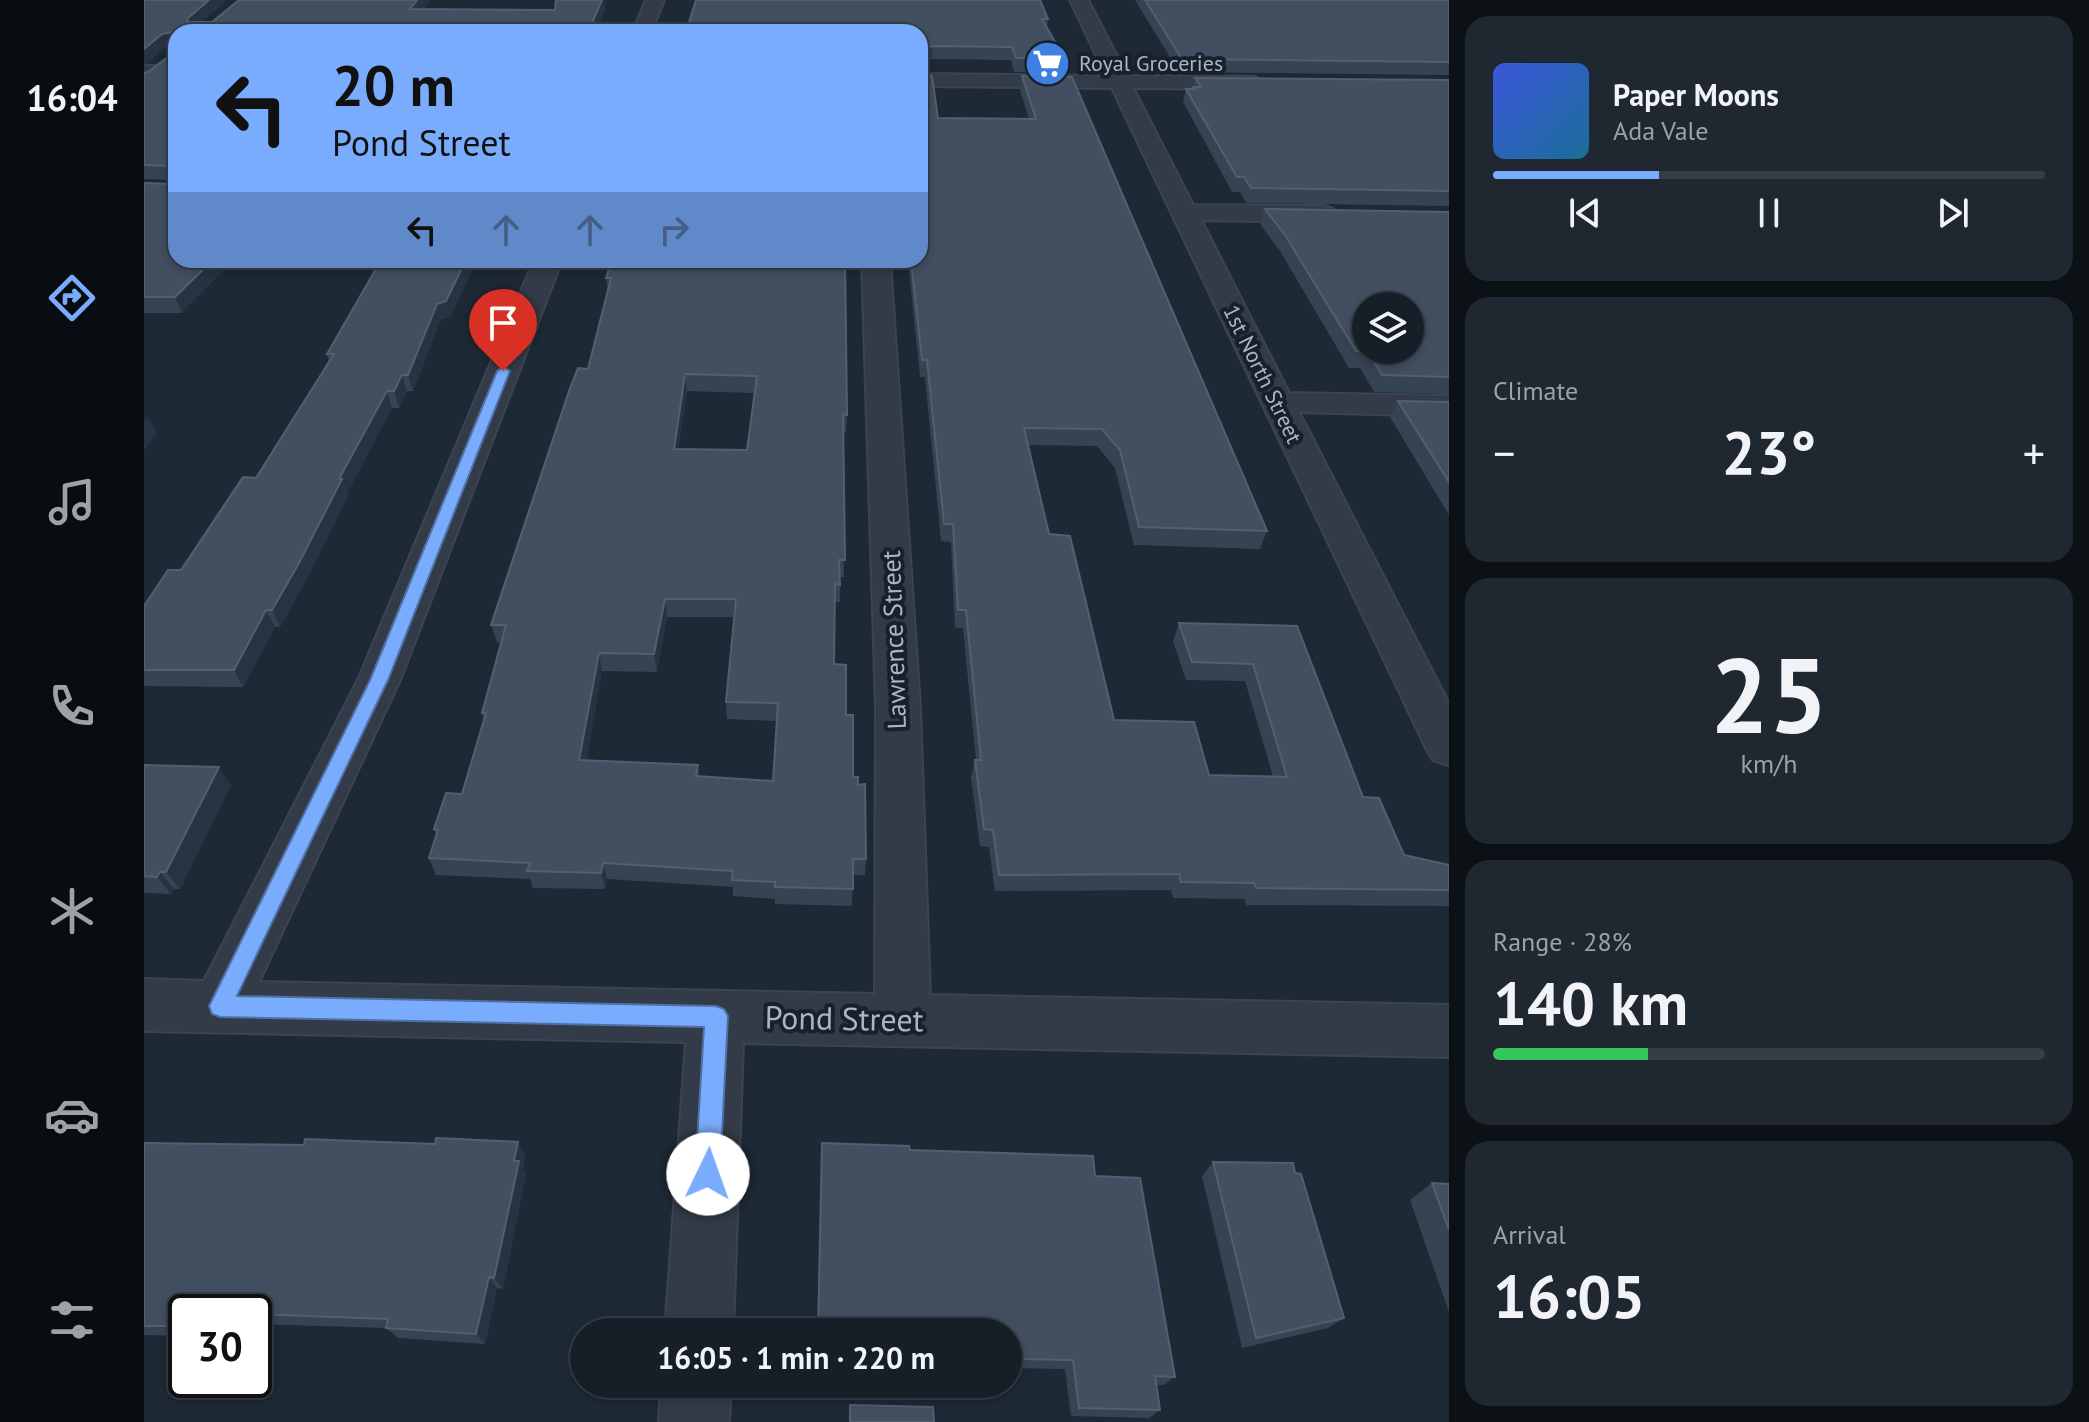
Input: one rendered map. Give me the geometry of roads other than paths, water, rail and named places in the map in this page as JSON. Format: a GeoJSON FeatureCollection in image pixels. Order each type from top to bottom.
{"type":"FeatureCollection","features":[{"type":"Feature","properties":{"kind":"street"},"geometry":{"type":"LineString","coordinates":[[645,24],[655,0]]}},
{"type":"Feature","properties":{"kind":"street","name":"1st North Street"},"geometry":{"type":"LineString","coordinates":[[1079,0],[1449,748]]}},
{"type":"Feature","properties":{"kind":"street"},"geometry":{"type":"LineString","coordinates":[[147,74],[168,59]]}},
{"type":"Feature","properties":{"kind":"street"},"geometry":{"type":"LineString","coordinates":[[147,74],[168,73]]}},
{"type":"Feature","properties":{"kind":"street"},"geometry":{"type":"LineString","coordinates":[[928,80],[1275,83]]}},
{"type":"Feature","properties":{"kind":"street"},"geometry":{"type":"LineString","coordinates":[[1182,212],[1356,214]]}},
{"type":"Feature","properties":{"kind":"street"},"geometry":{"type":"LineString","coordinates":[[220,1006],[379,680],[545,268]]}},
{"type":"Feature","properties":{"kind":"street","name":"Lawrence Street"},"geometry":{"type":"LineString","coordinates":[[876,268],[898,707],[903,1021]]}},
{"type":"Feature","properties":{"kind":"street"},"geometry":{"type":"LineString","coordinates":[[1277,402],[1449,406]]}},
{"type":"Feature","properties":{"kind":"street","name":"Pond Street"},"geometry":{"type":"LineString","coordinates":[[144,1005],[1449,1031]]}},
{"type":"Feature","properties":{"kind":"street"},"geometry":{"type":"LineString","coordinates":[[700,1318],[716,1016]]}},
{"type":"Feature","properties":{"kind":"street"},"geometry":{"type":"LineString","coordinates":[[694,1422],[695,1398]]}},
{"type":"Feature","properties":{"kind":"place","name":"Royal Groceries"},"geometry":{"type":"Point","coordinates":[1048,63]}}]}
